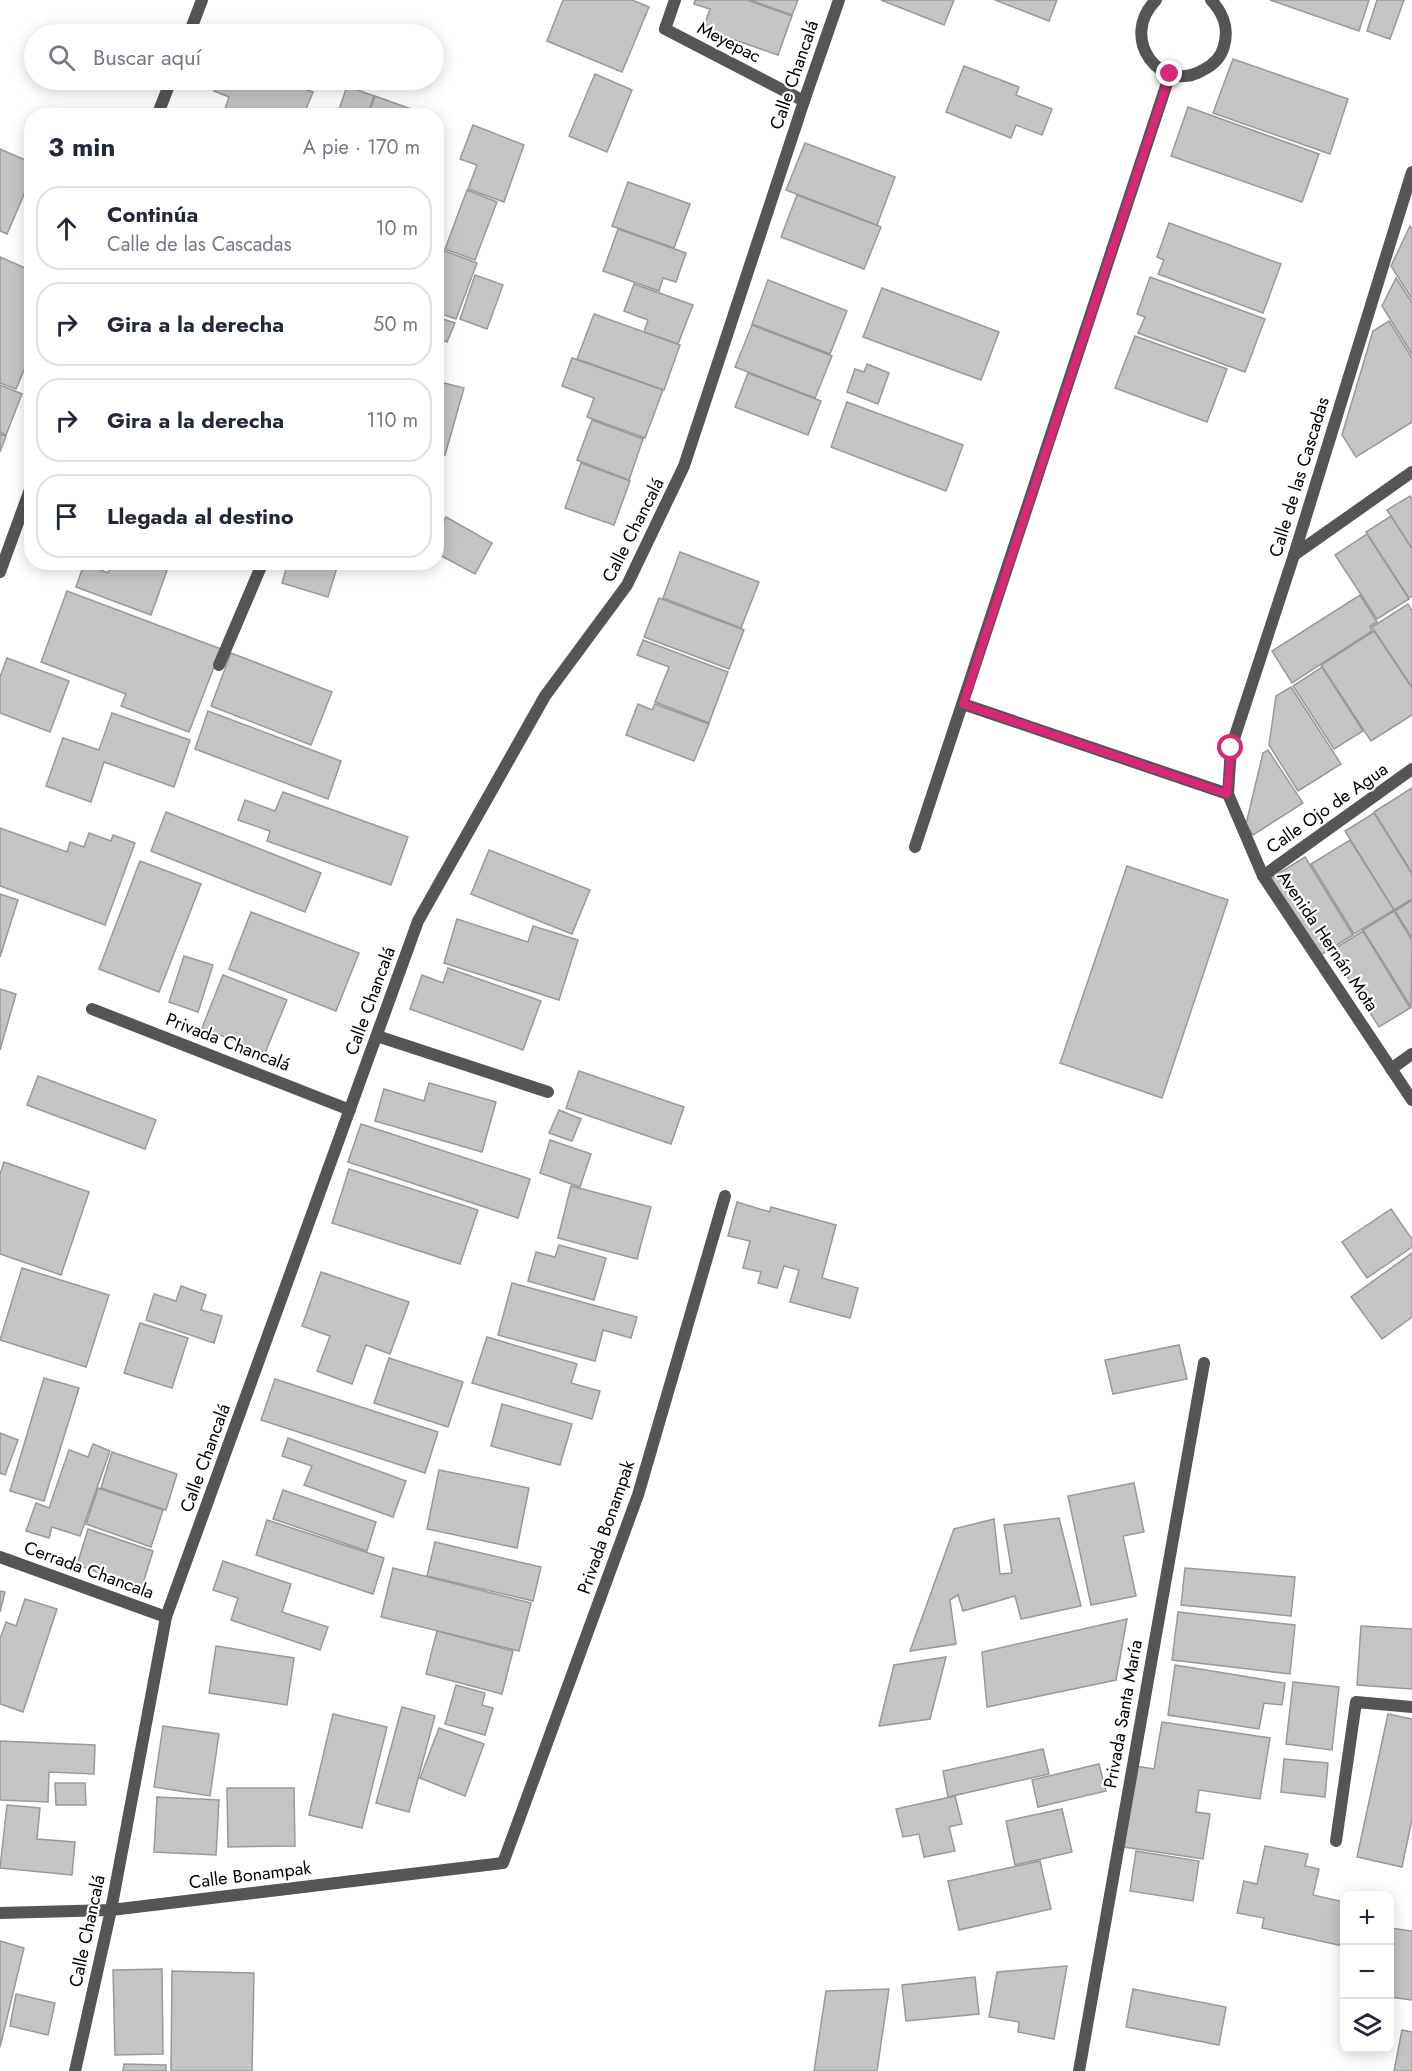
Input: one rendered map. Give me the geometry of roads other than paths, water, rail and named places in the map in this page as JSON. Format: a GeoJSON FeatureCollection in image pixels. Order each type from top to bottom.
{"type":"FeatureCollection","features":[{"type":"Feature","properties":{"kind":"street"},"geometry":{"type":"LineString","coordinates":[[193,24],[202,0]]}},
{"type":"Feature","properties":{"kind":"street","name":"Meyepac"},"geometry":{"type":"LineString","coordinates":[[675,0],[665,29],[804,101]]}},
{"type":"Feature","properties":{"kind":"street","name":"Calle Chancalá"},"geometry":{"type":"LineString","coordinates":[[75,2071],[111,1910],[166,1617],[418,921],[545,696],[627,585],[684,466],[839,0]]}},
{"type":"Feature","properties":{"kind":"street"},"geometry":{"type":"LineString","coordinates":[[1156,0],[1145,13],[1140,27],[1141,42],[1147,56],[1157,67],[1170,74],[1185,76],[1200,73],[1213,65],[1222,54],[1226,39],[1226,24],[1220,10],[1211,0]]}},
{"type":"Feature","properties":{"kind":"street"},"geometry":{"type":"LineString","coordinates":[[915,847],[1170,74]]}},
{"type":"Feature","properties":{"kind":"street"},"geometry":{"type":"LineString","coordinates":[[160,108],[167,90]]}},
{"type":"Feature","properties":{"kind":"street","name":"Calle de las Cascadas"},"geometry":{"type":"LineString","coordinates":[[1227,794],[1231,748],[1294,555],[1412,172]]}},
{"type":"Feature","properties":{"kind":"street"},"geometry":{"type":"LineString","coordinates":[[1294,555],[1412,472]]}},
{"type":"Feature","properties":{"kind":"street"},"geometry":{"type":"LineString","coordinates":[[0,572],[24,506]]}},
{"type":"Feature","properties":{"kind":"street"},"geometry":{"type":"LineString","coordinates":[[219,665],[258,570]]}},
{"type":"Feature","properties":{"kind":"street"},"geometry":{"type":"LineString","coordinates":[[963,704],[1227,794]]}},
{"type":"Feature","properties":{"kind":"street","name":"Calle Ojo de Agua"},"geometry":{"type":"LineString","coordinates":[[1263,876],[1412,769]]}},
{"type":"Feature","properties":{"kind":"street","name":"Avenida Hernán Mota"},"geometry":{"type":"LineString","coordinates":[[1227,794],[1263,876],[1412,1100]]}},
{"type":"Feature","properties":{"kind":"street","name":"Privada Chancalá"},"geometry":{"type":"LineString","coordinates":[[92,1009],[350,1110]]}},
{"type":"Feature","properties":{"kind":"street"},"geometry":{"type":"LineString","coordinates":[[377,1036],[548,1092]]}},
{"type":"Feature","properties":{"kind":"street"},"geometry":{"type":"LineString","coordinates":[[1391,1069],[1412,1054]]}},
{"type":"Feature","properties":{"kind":"street","name":"Privada Bonampak"},"geometry":{"type":"LineString","coordinates":[[503,1863],[638,1495],[725,1196]]}},
{"type":"Feature","properties":{"kind":"street","name":"Privada Santa María"},"geometry":{"type":"LineString","coordinates":[[1079,2071],[1204,1363]]}},
{"type":"Feature","properties":{"kind":"street","name":"Cerrada Chancala"},"geometry":{"type":"LineString","coordinates":[[0,1557],[166,1617]]}},
{"type":"Feature","properties":{"kind":"street"},"geometry":{"type":"LineString","coordinates":[[1336,1841],[1356,1701],[1412,1707]]}},
{"type":"Feature","properties":{"kind":"street","name":"Calle Bonampak"},"geometry":{"type":"LineString","coordinates":[[0,1913],[111,1910],[503,1863]]}}]}
